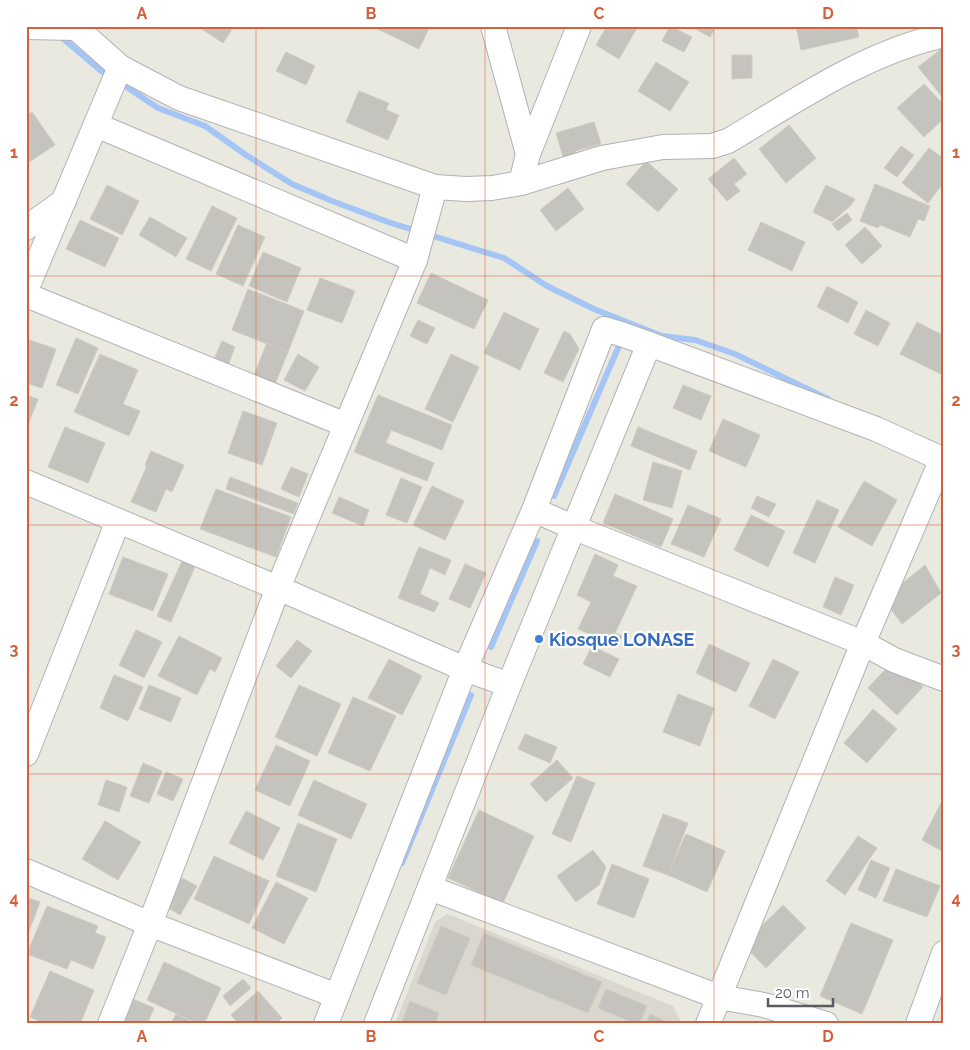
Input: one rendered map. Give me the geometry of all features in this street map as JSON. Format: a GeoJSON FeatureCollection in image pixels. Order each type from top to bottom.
{"type":"FeatureCollection","features":[{"type":"Feature","properties":{"kind":"street"},"geometry":{"type":"LineString","coordinates":[[493,26],[528,154]]}},
{"type":"Feature","properties":{"kind":"street"},"geometry":{"type":"LineString","coordinates":[[522,183],[528,154],[579,26]]}},
{"type":"Feature","properties":{"kind":"street"},"geometry":{"type":"LineString","coordinates":[[26,27],[75,27],[120,67],[179,98],[435,187],[466,189],[522,183],[602,158],[664,147],[712,146],[728,141],[850,70],[883,54],[944,35]]}},
{"type":"Feature","properties":{"kind":"street"},"geometry":{"type":"LineString","coordinates":[[26,290],[120,67]]}},
{"type":"Feature","properties":{"kind":"street"},"geometry":{"type":"LineString","coordinates":[[96,125],[415,260]]}},
{"type":"Feature","properties":{"kind":"street"},"geometry":{"type":"LineString","coordinates":[[110,1024],[278,588],[415,260],[435,187]]}},
{"type":"Feature","properties":{"kind":"street"},"geometry":{"type":"LineString","coordinates":[[26,228],[64,201]]}},
{"type":"Feature","properties":{"kind":"street"},"geometry":{"type":"LineString","coordinates":[[26,295],[346,426]]}},
{"type":"Feature","properties":{"kind":"street"},"geometry":{"type":"LineString","coordinates":[[326,1024],[465,668],[534,510],[604,330],[649,344],[876,429],[943,460],[863,643],[708,1024]]}},
{"type":"Feature","properties":{"kind":"street"},"geometry":{"type":"LineString","coordinates":[[376,1024],[509,685],[649,344]]}},
{"type":"Feature","properties":{"kind":"street"},"geometry":{"type":"LineString","coordinates":[[26,482],[509,685]]}},
{"type":"Feature","properties":{"kind":"street"},"geometry":{"type":"LineString","coordinates":[[534,510],[863,643],[894,660],[944,679]]}},
{"type":"Feature","properties":{"kind":"street"},"geometry":{"type":"LineString","coordinates":[[26,754],[118,521]]}},
{"type":"Feature","properties":{"kind":"street"},"geometry":{"type":"LineString","coordinates":[[26,871],[150,924],[337,996]]}},
{"type":"Feature","properties":{"kind":"street"},"geometry":{"type":"LineString","coordinates":[[430,888],[719,997],[764,1005],[826,1024]]}},
{"type":"Feature","properties":{"kind":"street"},"geometry":{"type":"LineString","coordinates":[[918,1024],[944,954]]}},
{"type":"Feature","properties":{"kind":"shaded area"},"geometry":{"type":"Polygon","coordinates":[[[448,914],[673,1006],[681,1022],[680,1024],[395,1024],[435,922],[448,914]]]}},
{"type":"Feature","properties":{"kind":"building"},"geometry":{"type":"Polygon","coordinates":[[[197,26],[234,26],[223,43],[197,26]]]}},
{"type":"Feature","properties":{"kind":"building"},"geometry":{"type":"Polygon","coordinates":[[[379,26],[430,26],[419,49],[378,29],[379,26]]]}},
{"type":"Feature","properties":{"kind":"building"},"geometry":{"type":"Polygon","coordinates":[[[607,26],[638,26],[619,59],[596,45],[607,26]]]}},
{"type":"Feature","properties":{"kind":"building"},"geometry":{"type":"Polygon","coordinates":[[[670,26],[692,37],[684,52],[662,41],[670,26]]]}},
{"type":"Feature","properties":{"kind":"building"},"geometry":{"type":"Polygon","coordinates":[[[690,26],[716,26],[710,37],[690,26]]]}},
{"type":"Feature","properties":{"kind":"building"},"geometry":{"type":"Polygon","coordinates":[[[796,26],[856,26],[859,37],[801,50],[796,26]]]}},
{"type":"Feature","properties":{"kind":"building"},"geometry":{"type":"Polygon","coordinates":[[[944,47],[944,99],[918,67],[944,47]]]}},
{"type":"Feature","properties":{"kind":"building"},"geometry":{"type":"Polygon","coordinates":[[[286,52],[315,66],[306,85],[276,71],[286,52]]]}},
{"type":"Feature","properties":{"kind":"building"},"geometry":{"type":"Polygon","coordinates":[[[732,55],[752,55],[752,78],[732,79],[732,55]]]}},
{"type":"Feature","properties":{"kind":"building"},"geometry":{"type":"Polygon","coordinates":[[[656,62],[689,82],[670,111],[638,91],[656,62]]]}},
{"type":"Feature","properties":{"kind":"building"},"geometry":{"type":"Polygon","coordinates":[[[924,84],[944,105],[944,118],[924,137],[897,108],[924,84]]]}},
{"type":"Feature","properties":{"kind":"building"},"geometry":{"type":"Polygon","coordinates":[[[359,91],[389,103],[386,110],[399,115],[388,140],[346,122],[359,91]]]}},
{"type":"Feature","properties":{"kind":"building"},"geometry":{"type":"Polygon","coordinates":[[[32,112],[55,145],[26,164],[26,116],[32,112]]]}},
{"type":"Feature","properties":{"kind":"building"},"geometry":{"type":"Polygon","coordinates":[[[594,122],[601,144],[575,151],[576,156],[564,160],[556,133],[594,122]]]}},
{"type":"Feature","properties":{"kind":"building"},"geometry":{"type":"Polygon","coordinates":[[[789,125],[816,158],[786,183],[759,149],[789,125]]]}},
{"type":"Feature","properties":{"kind":"building"},"geometry":{"type":"Polygon","coordinates":[[[901,146],[914,155],[897,177],[884,168],[901,146]]]}},
{"type":"Feature","properties":{"kind":"building"},"geometry":{"type":"Polygon","coordinates":[[[929,148],[944,159],[944,182],[928,203],[902,183],[929,148]]]}},
{"type":"Feature","properties":{"kind":"building"},"geometry":{"type":"Polygon","coordinates":[[[734,158],[747,174],[734,184],[740,191],[727,201],[708,179],[734,158]]]}},
{"type":"Feature","properties":{"kind":"building"},"geometry":{"type":"Polygon","coordinates":[[[646,161],[678,189],[658,212],[626,184],[646,161]]]}},
{"type":"Feature","properties":{"kind":"building"},"geometry":{"type":"Polygon","coordinates":[[[875,184],[930,206],[924,221],[918,219],[910,237],[880,225],[878,228],[860,221],[875,184]]]}},
{"type":"Feature","properties":{"kind":"building"},"geometry":{"type":"Polygon","coordinates":[[[107,185],[139,201],[122,235],[90,219],[107,185]]]}},
{"type":"Feature","properties":{"kind":"building"},"geometry":{"type":"Polygon","coordinates":[[[826,185],[855,199],[832,222],[813,212],[826,185]]]}},
{"type":"Feature","properties":{"kind":"building"},"geometry":{"type":"Polygon","coordinates":[[[568,188],[584,209],[556,231],[540,210],[568,188]]]}},
{"type":"Feature","properties":{"kind":"building"},"geometry":{"type":"Polygon","coordinates":[[[212,206],[237,218],[211,271],[186,259],[212,206]]]}},
{"type":"Feature","properties":{"kind":"building"},"geometry":{"type":"Polygon","coordinates":[[[847,213],[852,220],[838,231],[832,224],[847,213]]]}},
{"type":"Feature","properties":{"kind":"building"},"geometry":{"type":"Polygon","coordinates":[[[150,217],[187,238],[176,257],[139,235],[150,217]]]}},
{"type":"Feature","properties":{"kind":"building"},"geometry":{"type":"Polygon","coordinates":[[[80,220],[119,238],[105,267],[66,249],[80,220]]]}},
{"type":"Feature","properties":{"kind":"building"},"geometry":{"type":"Polygon","coordinates":[[[761,222],[805,242],[792,271],[748,250],[761,222]]]}},
{"type":"Feature","properties":{"kind":"building"},"geometry":{"type":"Polygon","coordinates":[[[238,225],[265,237],[243,286],[216,274],[238,225]]]}},
{"type":"Feature","properties":{"kind":"building"},"geometry":{"type":"Polygon","coordinates":[[[865,227],[882,246],[862,264],[845,245],[865,227]]]}},
{"type":"Feature","properties":{"kind":"building"},"geometry":{"type":"Polygon","coordinates":[[[263,252],[301,268],[287,302],[249,286],[263,252]]]}},
{"type":"Feature","properties":{"kind":"building"},"geometry":{"type":"Polygon","coordinates":[[[431,273],[488,300],[474,329],[417,303],[431,273]]]}},
{"type":"Feature","properties":{"kind":"building"},"geometry":{"type":"Polygon","coordinates":[[[320,278],[355,291],[342,323],[307,310],[320,278]]]}},
{"type":"Feature","properties":{"kind":"building"},"geometry":{"type":"Polygon","coordinates":[[[827,286],[858,302],[848,323],[817,307],[827,286]]]}},
{"type":"Feature","properties":{"kind":"building"},"geometry":{"type":"Polygon","coordinates":[[[248,289],[304,311],[288,352],[232,330],[248,289]]]}},
{"type":"Feature","properties":{"kind":"building"},"geometry":{"type":"Polygon","coordinates":[[[866,310],[890,323],[878,346],[854,334],[866,310]]]}},
{"type":"Feature","properties":{"kind":"building"},"geometry":{"type":"Polygon","coordinates":[[[504,312],[539,329],[520,370],[484,353],[504,312]]]}},
{"type":"Feature","properties":{"kind":"building"},"geometry":{"type":"Polygon","coordinates":[[[418,320],[435,328],[427,344],[410,336],[418,320]]]}},
{"type":"Feature","properties":{"kind":"building"},"geometry":{"type":"Polygon","coordinates":[[[917,322],[944,336],[944,369],[941,374],[900,354],[917,322]]]}},
{"type":"Feature","properties":{"kind":"building"},"geometry":{"type":"Polygon","coordinates":[[[564,331],[570,334],[579,349],[563,382],[544,373],[564,331]]]}},
{"type":"Feature","properties":{"kind":"building"},"geometry":{"type":"Polygon","coordinates":[[[76,338],[98,348],[78,394],[56,385],[76,338]]]}},
{"type":"Feature","properties":{"kind":"building"},"geometry":{"type":"Polygon","coordinates":[[[26,339],[56,349],[42,388],[26,383],[26,339]]]}},
{"type":"Feature","properties":{"kind":"building"},"geometry":{"type":"Polygon","coordinates":[[[222,341],[235,347],[227,368],[213,362],[222,341]]]}},
{"type":"Feature","properties":{"kind":"building"},"geometry":{"type":"Polygon","coordinates":[[[267,343],[288,352],[273,389],[252,380],[267,343]]]}},
{"type":"Feature","properties":{"kind":"building"},"geometry":{"type":"Polygon","coordinates":[[[100,354],[138,370],[123,404],[140,411],[129,436],[74,412],[100,354]]]}},
{"type":"Feature","properties":{"kind":"building"},"geometry":{"type":"Polygon","coordinates":[[[298,354],[319,367],[305,391],[284,380],[298,354]]]}},
{"type":"Feature","properties":{"kind":"building"},"geometry":{"type":"Polygon","coordinates":[[[451,354],[479,367],[453,422],[425,409],[451,354]]]}},
{"type":"Feature","properties":{"kind":"building"},"geometry":{"type":"Polygon","coordinates":[[[683,385],[711,396],[701,420],[673,408],[683,385]]]}},
{"type":"Feature","properties":{"kind":"building"},"geometry":{"type":"Polygon","coordinates":[[[26,395],[38,399],[26,430],[26,395]]]}},
{"type":"Feature","properties":{"kind":"building"},"geometry":{"type":"Polygon","coordinates":[[[378,395],[452,425],[442,450],[391,430],[386,443],[434,463],[427,481],[354,452],[378,395]]]}},
{"type":"Feature","properties":{"kind":"building"},"geometry":{"type":"Polygon","coordinates":[[[243,411],[277,423],[262,465],[228,453],[243,411]]]}},
{"type":"Feature","properties":{"kind":"building"},"geometry":{"type":"Polygon","coordinates":[[[723,419],[760,435],[746,467],[709,451],[723,419]]]}},
{"type":"Feature","properties":{"kind":"building"},"geometry":{"type":"Polygon","coordinates":[[[65,427],[105,443],[88,483],[48,467],[65,427]]]}},
{"type":"Feature","properties":{"kind":"building"},"geometry":{"type":"Polygon","coordinates":[[[638,427],[697,451],[690,470],[631,446],[638,427]]]}},
{"type":"Feature","properties":{"kind":"building"},"geometry":{"type":"Polygon","coordinates":[[[151,451],[184,465],[172,492],[166,489],[156,512],[131,502],[147,466],[145,465],[151,451]]]}},
{"type":"Feature","properties":{"kind":"building"},"geometry":{"type":"Polygon","coordinates":[[[653,462],[682,471],[672,508],[643,500],[653,462]]]}},
{"type":"Feature","properties":{"kind":"building"},"geometry":{"type":"Polygon","coordinates":[[[291,467],[308,474],[299,497],[281,489],[291,467]]]}},
{"type":"Feature","properties":{"kind":"building"},"geometry":{"type":"Polygon","coordinates":[[[230,477],[298,503],[294,514],[226,489],[230,477]]]}},
{"type":"Feature","properties":{"kind":"building"},"geometry":{"type":"Polygon","coordinates":[[[401,478],[422,487],[407,523],[386,515],[401,478]]]}},
{"type":"Feature","properties":{"kind":"building"},"geometry":{"type":"Polygon","coordinates":[[[864,481],[897,500],[872,546],[838,527],[864,481]]]}},
{"type":"Feature","properties":{"kind":"building"},"geometry":{"type":"Polygon","coordinates":[[[432,486],[464,501],[445,540],[413,525],[432,486]]]}},
{"type":"Feature","properties":{"kind":"building"},"geometry":{"type":"Polygon","coordinates":[[[216,489],[291,517],[276,557],[200,529],[216,489]]]}},
{"type":"Feature","properties":{"kind":"building"},"geometry":{"type":"Polygon","coordinates":[[[615,494],[673,519],[661,547],[603,523],[615,494]]]}},
{"type":"Feature","properties":{"kind":"building"},"geometry":{"type":"Polygon","coordinates":[[[757,496],[776,504],[769,517],[751,508],[757,496]]]}},
{"type":"Feature","properties":{"kind":"building"},"geometry":{"type":"Polygon","coordinates":[[[339,497],[369,510],[363,526],[332,513],[339,497]]]}},
{"type":"Feature","properties":{"kind":"building"},"geometry":{"type":"Polygon","coordinates":[[[817,500],[839,510],[815,563],[793,553],[817,500]]]}},
{"type":"Feature","properties":{"kind":"building"},"geometry":{"type":"Polygon","coordinates":[[[688,505],[721,519],[704,557],[671,544],[688,505]]]}},
{"type":"Feature","properties":{"kind":"building"},"geometry":{"type":"Polygon","coordinates":[[[751,515],[785,531],[768,567],[734,550],[751,515]]]}},
{"type":"Feature","properties":{"kind":"building"},"geometry":{"type":"Polygon","coordinates":[[[419,547],[451,560],[445,575],[430,568],[420,594],[439,603],[434,612],[398,598],[419,547]]]}},
{"type":"Feature","properties":{"kind":"building"},"geometry":{"type":"Polygon","coordinates":[[[595,554],[618,565],[613,576],[637,586],[615,633],[622,636],[618,646],[578,629],[591,602],[577,595],[595,554]]]}},
{"type":"Feature","properties":{"kind":"building"},"geometry":{"type":"Polygon","coordinates":[[[123,557],[168,574],[153,611],[109,594],[123,557]]]}},
{"type":"Feature","properties":{"kind":"building"},"geometry":{"type":"Polygon","coordinates":[[[183,559],[196,564],[171,622],[157,616],[183,559]]]}},
{"type":"Feature","properties":{"kind":"building"},"geometry":{"type":"Polygon","coordinates":[[[465,564],[486,573],[470,608],[449,599],[465,564]]]}},
{"type":"Feature","properties":{"kind":"building"},"geometry":{"type":"Polygon","coordinates":[[[925,565],[941,593],[902,624],[883,599],[925,565]]]}},
{"type":"Feature","properties":{"kind":"building"},"geometry":{"type":"Polygon","coordinates":[[[835,577],[854,585],[841,615],[823,607],[835,577]]]}},
{"type":"Feature","properties":{"kind":"building"},"geometry":{"type":"Polygon","coordinates":[[[136,630],[162,642],[144,678],[119,665],[136,630]]]}},
{"type":"Feature","properties":{"kind":"building"},"geometry":{"type":"Polygon","coordinates":[[[179,636],[222,658],[215,672],[210,669],[197,695],[158,676],[179,636]]]}},
{"type":"Feature","properties":{"kind":"building"},"geometry":{"type":"Polygon","coordinates":[[[297,640],[312,651],[291,678],[276,666],[297,640]]]}},
{"type":"Feature","properties":{"kind":"building"},"geometry":{"type":"Polygon","coordinates":[[[709,644],[750,663],[736,692],[696,673],[709,644]]]}},
{"type":"Feature","properties":{"kind":"building"},"geometry":{"type":"Polygon","coordinates":[[[592,646],[619,659],[610,677],[583,664],[592,646]]]}},
{"type":"Feature","properties":{"kind":"building"},"geometry":{"type":"Polygon","coordinates":[[[389,659],[422,676],[402,715],[368,698],[389,659]]]}},
{"type":"Feature","properties":{"kind":"building"},"geometry":{"type":"Polygon","coordinates":[[[773,659],[799,672],[775,719],[749,706],[773,659]]]}},
{"type":"Feature","properties":{"kind":"building"},"geometry":{"type":"Polygon","coordinates":[[[894,660],[923,687],[897,715],[868,688],[894,660]]]}},
{"type":"Feature","properties":{"kind":"building"},"geometry":{"type":"Polygon","coordinates":[[[114,675],[143,687],[128,721],[100,708],[114,675]]]}},
{"type":"Feature","properties":{"kind":"building"},"geometry":{"type":"Polygon","coordinates":[[[149,685],[181,698],[171,722],[139,709],[149,685]]]}},
{"type":"Feature","properties":{"kind":"building"},"geometry":{"type":"Polygon","coordinates":[[[299,685],[341,704],[317,756],[275,737],[299,685]]]}},
{"type":"Feature","properties":{"kind":"building"},"geometry":{"type":"Polygon","coordinates":[[[678,694],[714,708],[700,746],[663,732],[678,694]]]}},
{"type":"Feature","properties":{"kind":"building"},"geometry":{"type":"Polygon","coordinates":[[[353,697],[396,716],[370,771],[328,753],[353,697]]]}},
{"type":"Feature","properties":{"kind":"building"},"geometry":{"type":"Polygon","coordinates":[[[873,709],[897,729],[867,763],[844,743],[873,709]]]}},
{"type":"Feature","properties":{"kind":"building"},"geometry":{"type":"Polygon","coordinates":[[[525,734],[557,747],[550,763],[518,749],[525,734]]]}},
{"type":"Feature","properties":{"kind":"building"},"geometry":{"type":"Polygon","coordinates":[[[276,745],[310,761],[290,806],[255,790],[276,745]]]}},
{"type":"Feature","properties":{"kind":"building"},"geometry":{"type":"Polygon","coordinates":[[[557,760],[573,778],[546,802],[530,784],[557,760]]]}},
{"type":"Feature","properties":{"kind":"building"},"geometry":{"type":"Polygon","coordinates":[[[143,763],[162,771],[149,803],[130,796],[143,763]]]}},
{"type":"Feature","properties":{"kind":"building"},"geometry":{"type":"Polygon","coordinates":[[[166,772],[183,779],[173,801],[157,794],[166,772]]]}},
{"type":"Feature","properties":{"kind":"building"},"geometry":{"type":"Polygon","coordinates":[[[577,776],[595,783],[571,842],[552,834],[577,776]]]}},
{"type":"Feature","properties":{"kind":"building"},"geometry":{"type":"Polygon","coordinates":[[[106,780],[127,787],[119,812],[98,805],[106,780]]]}},
{"type":"Feature","properties":{"kind":"building"},"geometry":{"type":"Polygon","coordinates":[[[314,780],[367,804],[351,839],[298,815],[314,780]]]}},
{"type":"Feature","properties":{"kind":"building"},"geometry":{"type":"Polygon","coordinates":[[[941,803],[944,804],[944,848],[942,851],[922,840],[941,803]]]}},
{"type":"Feature","properties":{"kind":"building"},"geometry":{"type":"Polygon","coordinates":[[[479,810],[534,836],[503,903],[448,878],[479,810]]]}},
{"type":"Feature","properties":{"kind":"building"},"geometry":{"type":"Polygon","coordinates":[[[246,811],[280,828],[263,860],[229,843],[246,811]]]}},
{"type":"Feature","properties":{"kind":"building"},"geometry":{"type":"Polygon","coordinates":[[[663,814],[688,823],[668,875],[643,866],[663,814]]]}},
{"type":"Feature","properties":{"kind":"building"},"geometry":{"type":"Polygon","coordinates":[[[105,821],[141,842],[118,880],[82,859],[105,821]]]}},
{"type":"Feature","properties":{"kind":"building"},"geometry":{"type":"Polygon","coordinates":[[[298,823],[337,839],[316,892],[276,876],[298,823]]]}},
{"type":"Feature","properties":{"kind":"building"},"geometry":{"type":"Polygon","coordinates":[[[686,834],[725,851],[707,892],[668,875],[686,834]]]}},
{"type":"Feature","properties":{"kind":"building"},"geometry":{"type":"Polygon","coordinates":[[[858,836],[877,848],[845,895],[826,881],[858,836]]]}},
{"type":"Feature","properties":{"kind":"building"},"geometry":{"type":"Polygon","coordinates":[[[593,850],[606,867],[599,885],[576,902],[557,876],[593,850]]]}},
{"type":"Feature","properties":{"kind":"building"},"geometry":{"type":"Polygon","coordinates":[[[214,856],[269,881],[249,924],[194,899],[214,856]]]}},
{"type":"Feature","properties":{"kind":"building"},"geometry":{"type":"Polygon","coordinates":[[[871,860],[890,868],[876,898],[858,890],[871,860]]]}},
{"type":"Feature","properties":{"kind":"building"},"geometry":{"type":"Polygon","coordinates":[[[612,864],[649,879],[634,918],[597,904],[612,864]]]}},
{"type":"Feature","properties":{"kind":"building"},"geometry":{"type":"Polygon","coordinates":[[[896,869],[940,886],[927,917],[883,901],[896,869]]]}},
{"type":"Feature","properties":{"kind":"building"},"geometry":{"type":"Polygon","coordinates":[[[182,878],[197,886],[180,915],[165,906],[182,878]]]}},
{"type":"Feature","properties":{"kind":"building"},"geometry":{"type":"Polygon","coordinates":[[[276,882],[308,898],[284,944],[252,928],[276,882]]]}},
{"type":"Feature","properties":{"kind":"building"},"geometry":{"type":"Polygon","coordinates":[[[26,897],[40,902],[26,939],[26,897]]]}},
{"type":"Feature","properties":{"kind":"building"},"geometry":{"type":"Polygon","coordinates":[[[783,905],[806,928],[766,968],[743,944],[783,905]]]}},
{"type":"Feature","properties":{"kind":"building"},"geometry":{"type":"Polygon","coordinates":[[[47,906],[98,926],[95,933],[106,937],[93,969],[71,960],[67,969],[27,954],[47,906]]]}},
{"type":"Feature","properties":{"kind":"building"},"geometry":{"type":"Polygon","coordinates":[[[851,923],[893,940],[862,1014],[820,996],[851,923]]]}},
{"type":"Feature","properties":{"kind":"building"},"geometry":{"type":"Polygon","coordinates":[[[441,926],[470,938],[446,995],[417,983],[441,926]]]}},
{"type":"Feature","properties":{"kind":"building"},"geometry":{"type":"Polygon","coordinates":[[[484,933],[602,982],[588,1013],[471,965],[484,933]]]}},
{"type":"Feature","properties":{"kind":"building"},"geometry":{"type":"Polygon","coordinates":[[[164,962],[221,988],[204,1024],[199,1024],[147,1000],[164,962]]]}},
{"type":"Feature","properties":{"kind":"building"},"geometry":{"type":"Polygon","coordinates":[[[50,971],[94,990],[80,1024],[72,1024],[66,1021],[65,1024],[46,1024],[30,1017],[50,971]]]}},
{"type":"Feature","properties":{"kind":"building"},"geometry":{"type":"Polygon","coordinates":[[[243,979],[251,988],[230,1006],[223,996],[243,979]]]}},
{"type":"Feature","properties":{"kind":"building"},"geometry":{"type":"Polygon","coordinates":[[[606,989],[647,1006],[639,1024],[598,1008],[606,989]]]}},
{"type":"Feature","properties":{"kind":"building"},"geometry":{"type":"Polygon","coordinates":[[[258,991],[282,1018],[276,1024],[239,1024],[231,1015],[258,991]]]}},
{"type":"Feature","properties":{"kind":"building"},"geometry":{"type":"Polygon","coordinates":[[[133,999],[154,1008],[148,1022],[152,1024],[123,1024],[133,999]]]}},
{"type":"Feature","properties":{"kind":"building"},"geometry":{"type":"Polygon","coordinates":[[[410,1001],[439,1013],[435,1024],[401,1024],[410,1001]]]}},
{"type":"Feature","properties":{"kind":"building"},"geometry":{"type":"Polygon","coordinates":[[[176,1014],[196,1024],[171,1024],[176,1014]]]}},
{"type":"Feature","properties":{"kind":"building"},"geometry":{"type":"Polygon","coordinates":[[[650,1014],[672,1024],[646,1024],[650,1014]]]}},
{"type":"Feature","properties":{"kind":"waterway"},"geometry":{"type":"LineString","coordinates":[[60,36],[110,77]]}},
{"type":"Feature","properties":{"kind":"waterway"},"geometry":{"type":"LineString","coordinates":[[119,82],[158,108],[205,126],[292,184],[388,222],[504,258],[547,286],[594,309],[662,336],[695,340],[735,354],[828,399]]}},
{"type":"Feature","properties":{"kind":"waterway"},"geometry":{"type":"LineString","coordinates":[[554,496],[622,339]]}},
{"type":"Feature","properties":{"kind":"waterway"},"geometry":{"type":"LineString","coordinates":[[491,647],[537,541]]}},
{"type":"Feature","properties":{"kind":"waterway"},"geometry":{"type":"LineString","coordinates":[[402,863],[471,695]]}},
{"type":"Feature","properties":{"kind":"place","name":"Kiosque LONASE"},"geometry":{"type":"Point","coordinates":[539,639]}}]}
